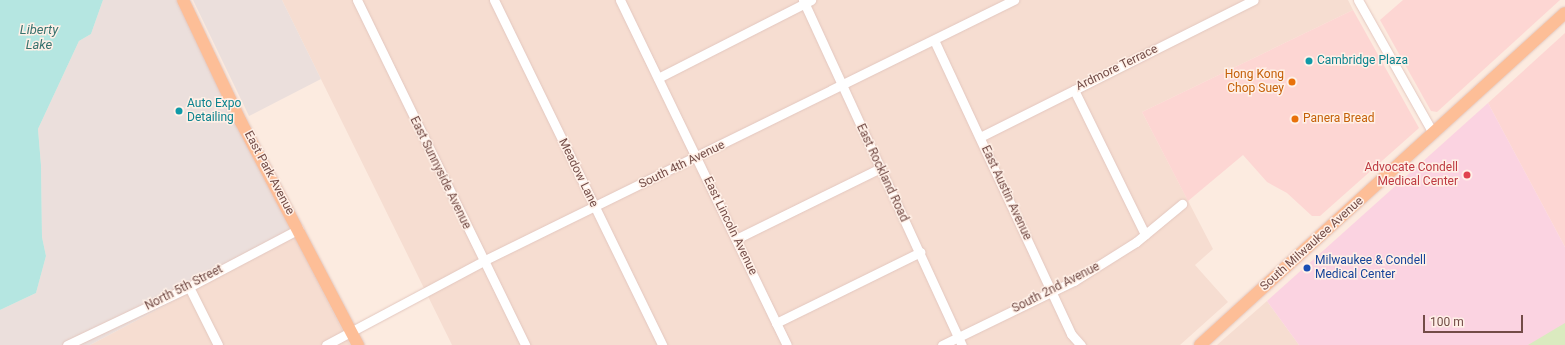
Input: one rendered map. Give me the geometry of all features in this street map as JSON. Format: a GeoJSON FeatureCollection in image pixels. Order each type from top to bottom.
{"type":"FeatureCollection","features":[{"type":"Feature","properties":{"kind":"main road","name":"East Park Avenue"},"geometry":{"type":"LineString","coordinates":[[183,0],[243,126],[299,229],[358,345]]}},
{"type":"Feature","properties":{"kind":"main road","name":"South Milwaukee Avenue"},"geometry":{"type":"LineString","coordinates":[[1200,345],[1565,13]]}},
{"type":"Feature","properties":{"kind":"street","name":"East Sunnyside Avenue"},"geometry":{"type":"LineString","coordinates":[[357,0],[525,345]]}},
{"type":"Feature","properties":{"kind":"street","name":"Meadow Lane"},"geometry":{"type":"LineString","coordinates":[[494,0],[662,345]]}},
{"type":"Feature","properties":{"kind":"street","name":"East Lincoln Avenue"},"geometry":{"type":"LineString","coordinates":[[620,0],[787,345]]}},
{"type":"Feature","properties":{"kind":"street","name":"South 4th Avenue"},"geometry":{"type":"LineString","coordinates":[[326,345],[483,261],[595,208],[1014,0]]}},
{"type":"Feature","properties":{"kind":"street","name":"Ardmore Terrace"},"geometry":{"type":"LineString","coordinates":[[980,137],[1254,0]]}},
{"type":"Feature","properties":{"kind":"street"},"geometry":{"type":"LineString","coordinates":[[1358,0],[1402,81],[1433,133]]}},
{"type":"Feature","properties":{"kind":"street"},"geometry":{"type":"LineString","coordinates":[[658,78],[806,1]]}},
{"type":"Feature","properties":{"kind":"street","name":"East Rockland Road"},"geometry":{"type":"LineString","coordinates":[[806,1],[840,86],[920,252],[960,341]]}},
{"type":"Feature","properties":{"kind":"street","name":"East Austin Avenue"},"geometry":{"type":"LineString","coordinates":[[934,40],[1071,334],[1081,345]]}},
{"type":"Feature","properties":{"kind":"street"},"geometry":{"type":"LineString","coordinates":[[1074,90],[1145,234]]}},
{"type":"Feature","properties":{"kind":"street"},"geometry":{"type":"LineString","coordinates":[[736,239],[880,168]]}},
{"type":"Feature","properties":{"kind":"street","name":"South 2nd Avenue"},"geometry":{"type":"LineString","coordinates":[[942,345],[960,341],[1051,291],[1074,282],[1102,265],[1145,234],[1182,204]]}},
{"type":"Feature","properties":{"kind":"street","name":"North 5th Street"},"geometry":{"type":"LineString","coordinates":[[67,345],[189,287],[299,229]]}},
{"type":"Feature","properties":{"kind":"street"},"geometry":{"type":"LineString","coordinates":[[776,323],[920,252]]}},
{"type":"Feature","properties":{"kind":"street"},"geometry":{"type":"LineString","coordinates":[[189,287],[218,345]]}},
{"type":"Feature","properties":{"kind":"shaded area"},"geometry":{"type":"Polygon","coordinates":[[[103,0],[176,0],[295,237],[90,345],[0,345],[0,310],[36,293],[46,256],[42,237],[41,165],[38,129],[79,41],[91,34],[103,0]]]}},
{"type":"Feature","properties":{"kind":"shaded area"},"geometry":{"type":"Polygon","coordinates":[[[193,0],[282,0],[321,79],[249,116],[193,0]]]}},
{"type":"Feature","properties":{"kind":"shaded area"},"geometry":{"type":"Polygon","coordinates":[[[282,0],[1348,0],[1353,10],[1142,112],[1213,249],[1195,265],[1228,302],[1180,345],[452,345],[282,0]]]}},
{"type":"Feature","properties":{"kind":"shaded area"},"geometry":{"type":"Polygon","coordinates":[[[1403,0],[1560,0],[1437,112],[1431,111],[1380,20],[1403,0]]]}},
{"type":"Feature","properties":{"kind":"shaded area","name":"Cambridge Plaza"},"geometry":{"type":"Polygon","coordinates":[[[1353,10],[1419,128],[1320,216],[1312,216],[1287,193],[1267,182],[1243,155],[1188,201],[1142,112],[1353,10]]]}},
{"type":"Feature","properties":{"kind":"shaded area"},"geometry":{"type":"Polygon","coordinates":[[[1565,33],[1565,247],[1488,103],[1565,33]]]}},
{"type":"Feature","properties":{"kind":"shaded area","name":"Advocate Condell Medical Center"},"geometry":{"type":"Polygon","coordinates":[[[1488,103],[1565,247],[1565,345],[1299,345],[1267,301],[1488,103]]]}},
{"type":"Feature","properties":{"kind":"shaded area"},"geometry":{"type":"Polygon","coordinates":[[[295,237],[350,345],[90,345],[295,237]]]}},
{"type":"Feature","properties":{"kind":"shaded area"},"geometry":{"type":"Polygon","coordinates":[[[1267,301],[1299,345],[1217,345],[1267,301]]]}},
{"type":"Feature","properties":{"kind":"green space"},"geometry":{"type":"Polygon","coordinates":[[[1565,323],[1565,345],[1528,345],[1565,323]]]}},
{"type":"Feature","properties":{"kind":"water","name":"Liberty Lake"},"geometry":{"type":"Polygon","coordinates":[[[0,0],[103,0],[91,34],[79,41],[38,129],[41,165],[42,237],[46,256],[36,293],[0,310],[0,0]]]}},
{"type":"Feature","properties":{"kind":"place","name":"Cambridge Plaza"},"geometry":{"type":"Point","coordinates":[1309,61]}},
{"type":"Feature","properties":{"kind":"place","name":"Hong Kong Chop Suey"},"geometry":{"type":"Point","coordinates":[1292,82]}},
{"type":"Feature","properties":{"kind":"place","name":"Auto Expo Detailing"},"geometry":{"type":"Point","coordinates":[179,111]}},
{"type":"Feature","properties":{"kind":"place","name":"Panera Bread"},"geometry":{"type":"Point","coordinates":[1295,119]}},
{"type":"Feature","properties":{"kind":"place","name":"Advocate Condell Medical Center"},"geometry":{"type":"Point","coordinates":[1467,175]}},
{"type":"Feature","properties":{"kind":"place","name":"Milwaukee & Condell Medical Center"},"geometry":{"type":"Point","coordinates":[1307,268]}}]}
